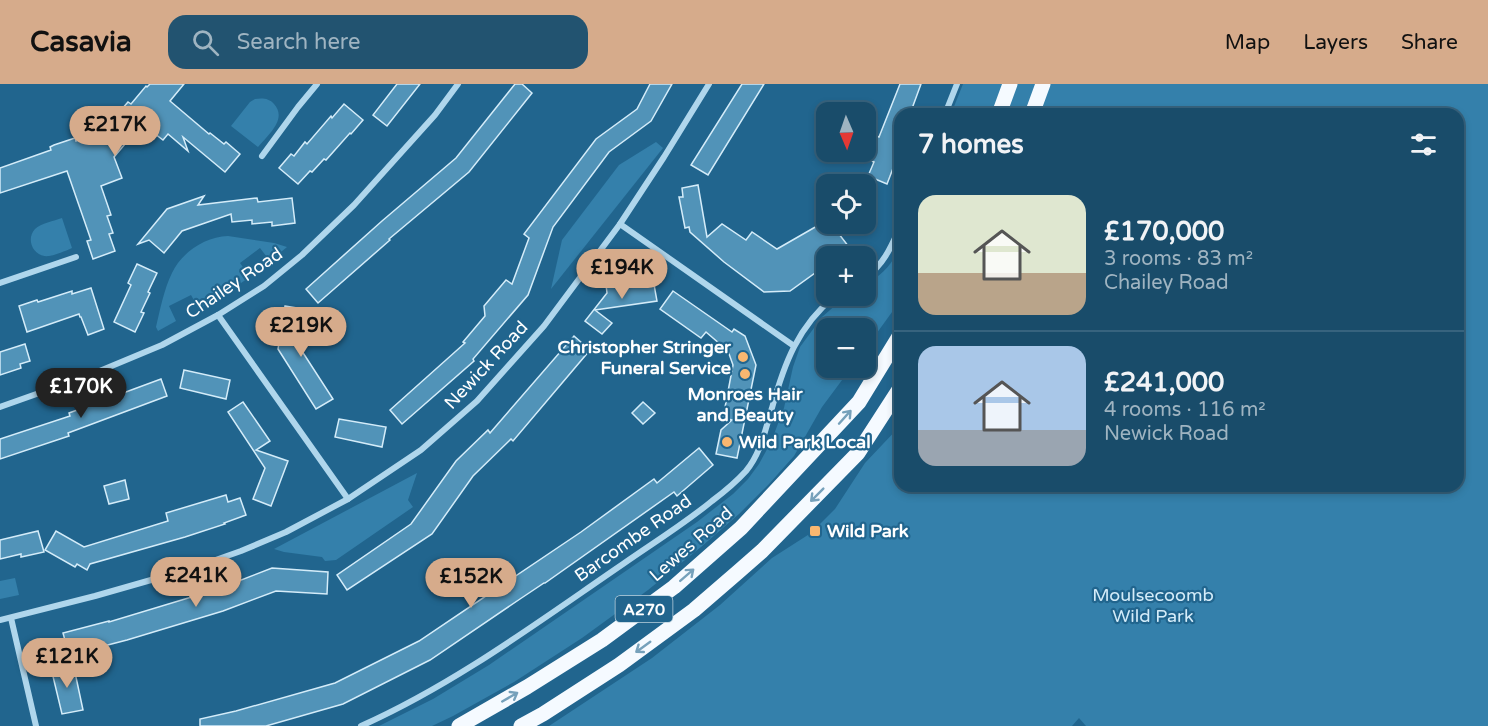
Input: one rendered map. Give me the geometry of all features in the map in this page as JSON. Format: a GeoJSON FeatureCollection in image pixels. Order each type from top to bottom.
{"type":"FeatureCollection","features":[{"type":"Feature","properties":{"kind":"main road"},"geometry":{"type":"LineString","coordinates":[[1001,108],[1010,84]]}},
{"type":"Feature","properties":{"kind":"main road"},"geometry":{"type":"LineString","coordinates":[[1034,108],[1043,84]]}},
{"type":"Feature","properties":{"kind":"main road","name":"Lewes Road"},"geometry":{"type":"LineString","coordinates":[[459,726],[527,687],[602,639],[674,587],[741,528],[858,402],[894,345]]}},
{"type":"Feature","properties":{"kind":"main road","name":"A270"},"geometry":{"type":"LineString","coordinates":[[521,726],[619,665],[694,610],[746,565],[858,453],[894,397]]}},
{"type":"Feature","properties":{"kind":"street"},"geometry":{"type":"LineString","coordinates":[[262,156],[317,84]]}},
{"type":"Feature","properties":{"kind":"street","name":"Chailey Road"},"geometry":{"type":"LineString","coordinates":[[0,407],[142,355],[218,315],[272,280],[340,219],[435,115],[458,84]]}},
{"type":"Feature","properties":{"kind":"street","name":"Newick Road"},"geometry":{"type":"LineString","coordinates":[[0,620],[193,568],[241,551],[286,532],[348,499],[421,450],[477,401],[544,326],[620,224],[709,84]]}},
{"type":"Feature","properties":{"kind":"street"},"geometry":{"type":"LineString","coordinates":[[947,108],[957,84]]}},
{"type":"Feature","properties":{"kind":"street"},"geometry":{"type":"LineString","coordinates":[[620,224],[794,346]]}},
{"type":"Feature","properties":{"kind":"street"},"geometry":{"type":"LineString","coordinates":[[876,269],[885,258],[894,239]]}},
{"type":"Feature","properties":{"kind":"street"},"geometry":{"type":"LineString","coordinates":[[0,284],[76,256]]}},
{"type":"Feature","properties":{"kind":"street","name":"Barcombe Road"},"geometry":{"type":"LineString","coordinates":[[361,726],[390,713],[468,668],[688,520],[727,489],[746,471],[758,452],[781,374],[794,346],[824,306]]}},
{"type":"Feature","properties":{"kind":"street"},"geometry":{"type":"LineString","coordinates":[[218,315],[348,499]]}},
{"type":"Feature","properties":{"kind":"street"},"geometry":{"type":"LineString","coordinates":[[11,618],[36,726]]}},
{"type":"Feature","properties":{"kind":"green space","name":"Moulsecoomb Wild Park"},"geometry":{"type":"Polygon","coordinates":[[[963,84],[1488,84],[1488,726],[1086,726],[1079,718],[1072,726],[549,726],[652,658],[720,605],[772,558],[811,533],[835,509],[865,463],[894,432],[894,492],[1464,492],[1464,108],[953,108],[963,84]]]}},
{"type":"Feature","properties":{"kind":"green space"},"geometry":{"type":"Polygon","coordinates":[[[255,99],[272,102],[279,116],[271,133],[258,147],[231,126],[255,99]]]}},
{"type":"Feature","properties":{"kind":"green space"},"geometry":{"type":"Polygon","coordinates":[[[656,142],[663,148],[551,289],[562,240],[619,165],[656,142]]]}},
{"type":"Feature","properties":{"kind":"green space"},"geometry":{"type":"Polygon","coordinates":[[[62,218],[72,248],[52,255],[39,254],[31,243],[32,233],[41,225],[62,218]]]}},
{"type":"Feature","properties":{"kind":"green space"},"geometry":{"type":"Polygon","coordinates":[[[228,236],[287,247],[270,261],[260,248],[240,263],[250,277],[199,309],[191,295],[169,306],[176,321],[158,331],[156,327],[162,300],[176,265],[195,247],[211,239],[228,236]]]}},
{"type":"Feature","properties":{"kind":"green space"},"geometry":{"type":"Polygon","coordinates":[[[894,258],[894,309],[876,334],[876,318],[821,318],[835,306],[876,306],[877,277],[894,258]]]}},
{"type":"Feature","properties":{"kind":"green space"},"geometry":{"type":"Polygon","coordinates":[[[816,325],[816,378],[844,378],[822,407],[794,456],[739,514],[648,590],[582,638],[514,682],[432,726],[379,726],[433,699],[489,665],[697,522],[733,494],[759,464],[771,442],[784,408],[800,347],[816,325]]]}},
{"type":"Feature","properties":{"kind":"green space"},"geometry":{"type":"Polygon","coordinates":[[[417,473],[408,500],[413,507],[336,560],[325,561],[322,557],[274,549],[417,473]]]}},
{"type":"Feature","properties":{"kind":"green space"},"geometry":{"type":"Polygon","coordinates":[[[15,578],[19,595],[0,599],[0,581],[15,578]]]}},
{"type":"Feature","properties":{"kind":"building"},"geometry":{"type":"Polygon","coordinates":[[[150,84],[184,84],[170,101],[209,134],[224,144],[226,142],[240,154],[225,172],[183,137],[188,151],[168,134],[163,140],[142,124],[114,157],[122,178],[101,186],[111,215],[107,216],[113,233],[109,234],[115,251],[93,259],[87,241],[91,240],[67,171],[0,193],[0,168],[51,150],[50,147],[54,145],[75,138],[76,141],[102,132],[128,102],[131,104],[150,84]]]}},
{"type":"Feature","properties":{"kind":"building"},"geometry":{"type":"Polygon","coordinates":[[[397,84],[420,84],[387,126],[373,115],[397,84]]]}},
{"type":"Feature","properties":{"kind":"building"},"geometry":{"type":"Polygon","coordinates":[[[515,84],[522,84],[532,93],[469,172],[389,239],[318,303],[306,289],[456,158],[515,84]]]}},
{"type":"Feature","properties":{"kind":"building"},"geometry":{"type":"Polygon","coordinates":[[[650,84],[672,84],[651,121],[609,152],[553,227],[528,295],[473,359],[474,361],[402,424],[390,410],[465,343],[463,342],[485,316],[484,306],[506,280],[512,284],[529,238],[524,234],[596,139],[637,109],[650,84]]]}},
{"type":"Feature","properties":{"kind":"building"},"geometry":{"type":"Polygon","coordinates":[[[742,84],[764,84],[708,175],[691,165],[742,84]]]}},
{"type":"Feature","properties":{"kind":"building"},"geometry":{"type":"Polygon","coordinates":[[[900,84],[921,84],[912,108],[894,108],[894,166],[887,184],[876,179],[876,174],[869,174],[876,162],[876,136],[879,137],[900,84]]]}},
{"type":"Feature","properties":{"kind":"building"},"geometry":{"type":"Polygon","coordinates":[[[344,104],[363,120],[326,160],[324,159],[312,172],[310,171],[298,184],[279,168],[291,154],[294,156],[305,142],[307,144],[344,104]]]}},
{"type":"Feature","properties":{"kind":"building"},"geometry":{"type":"Polygon","coordinates":[[[698,185],[707,237],[722,224],[746,240],[752,232],[777,249],[816,227],[816,234],[839,234],[848,246],[816,246],[816,272],[790,291],[764,292],[724,262],[690,232],[689,227],[685,228],[679,197],[683,197],[682,188],[698,185]]]}},
{"type":"Feature","properties":{"kind":"building"},"geometry":{"type":"Polygon","coordinates":[[[204,196],[198,205],[257,198],[258,202],[292,198],[295,223],[272,226],[272,222],[252,224],[252,220],[232,222],[231,214],[182,231],[164,253],[149,240],[138,244],[167,209],[204,196]]]}},
{"type":"Feature","properties":{"kind":"building"},"geometry":{"type":"Polygon","coordinates":[[[137,264],[157,273],[135,332],[114,322],[131,285],[128,283],[137,264]]]}},
{"type":"Feature","properties":{"kind":"building"},"geometry":{"type":"Polygon","coordinates":[[[653,279],[657,301],[595,310],[612,323],[602,334],[585,321],[607,293],[606,285],[653,279]]]}},
{"type":"Feature","properties":{"kind":"building"},"geometry":{"type":"Polygon","coordinates":[[[91,288],[104,329],[88,335],[79,314],[27,332],[19,306],[91,288]]]}},
{"type":"Feature","properties":{"kind":"building"},"geometry":{"type":"Polygon","coordinates":[[[673,291],[732,332],[734,329],[745,336],[756,365],[737,458],[716,454],[721,430],[732,420],[723,418],[733,365],[728,351],[706,332],[701,338],[660,309],[673,291]]]}},
{"type":"Feature","properties":{"kind":"building"},"geometry":{"type":"Polygon","coordinates":[[[285,306],[304,309],[298,345],[333,399],[316,409],[278,349],[285,306]]]}},
{"type":"Feature","properties":{"kind":"building"},"geometry":{"type":"Polygon","coordinates":[[[574,336],[590,350],[513,441],[511,439],[473,476],[432,534],[347,590],[337,575],[411,524],[456,461],[488,430],[490,433],[574,336]]]}},
{"type":"Feature","properties":{"kind":"building"},"geometry":{"type":"Polygon","coordinates":[[[25,344],[30,361],[20,364],[21,368],[0,375],[0,352],[25,344]]]}},
{"type":"Feature","properties":{"kind":"building"},"geometry":{"type":"Polygon","coordinates":[[[184,370],[230,380],[226,399],[180,388],[184,370]]]}},
{"type":"Feature","properties":{"kind":"building"},"geometry":{"type":"Polygon","coordinates":[[[161,379],[167,396],[68,433],[69,436],[0,459],[0,439],[70,416],[69,413],[161,379]]]}},
{"type":"Feature","properties":{"kind":"building"},"geometry":{"type":"Polygon","coordinates":[[[243,402],[270,441],[256,450],[288,461],[271,506],[253,499],[265,468],[228,412],[243,402]]]}},
{"type":"Feature","properties":{"kind":"building"},"geometry":{"type":"Polygon","coordinates":[[[643,402],[655,413],[643,424],[632,413],[643,402]]]}},
{"type":"Feature","properties":{"kind":"building"},"geometry":{"type":"Polygon","coordinates":[[[339,419],[386,427],[382,447],[335,437],[339,419]]]}},
{"type":"Feature","properties":{"kind":"building"},"geometry":{"type":"Polygon","coordinates":[[[699,448],[713,465],[677,496],[674,492],[430,660],[343,704],[266,726],[200,726],[200,719],[335,683],[419,641],[581,532],[654,479],[657,483],[699,448]]]}},
{"type":"Feature","properties":{"kind":"building"},"geometry":{"type":"Polygon","coordinates":[[[125,480],[129,499],[109,504],[104,486],[125,480]]]}},
{"type":"Feature","properties":{"kind":"building"},"geometry":{"type":"Polygon","coordinates":[[[226,495],[228,502],[240,498],[246,515],[185,537],[90,564],[87,570],[77,564],[75,567],[45,550],[56,531],[84,547],[168,521],[166,513],[226,495]]]}},
{"type":"Feature","properties":{"kind":"building"},"geometry":{"type":"Polygon","coordinates":[[[38,531],[44,552],[0,559],[0,540],[38,531]]]}},
{"type":"Feature","properties":{"kind":"building"},"geometry":{"type":"Polygon","coordinates":[[[272,568],[328,572],[327,594],[276,591],[223,611],[69,655],[63,633],[109,622],[218,589],[272,568]]]}},
{"type":"Feature","properties":{"kind":"building"},"geometry":{"type":"Polygon","coordinates":[[[73,663],[83,710],[62,714],[51,668],[73,663]]]}},
{"type":"Feature","properties":{"kind":"place","name":"Christopher Stringer Funeral Service"},"geometry":{"type":"Point","coordinates":[743,357]}},
{"type":"Feature","properties":{"kind":"place","name":"Monroes Hair and Beauty"},"geometry":{"type":"Point","coordinates":[745,374]}},
{"type":"Feature","properties":{"kind":"place","name":"Wild Park Local"},"geometry":{"type":"Point","coordinates":[727,442]}},
{"type":"Feature","properties":{"kind":"place","name":"Wild Park"},"geometry":{"type":"Point","coordinates":[815,531]}}]}
